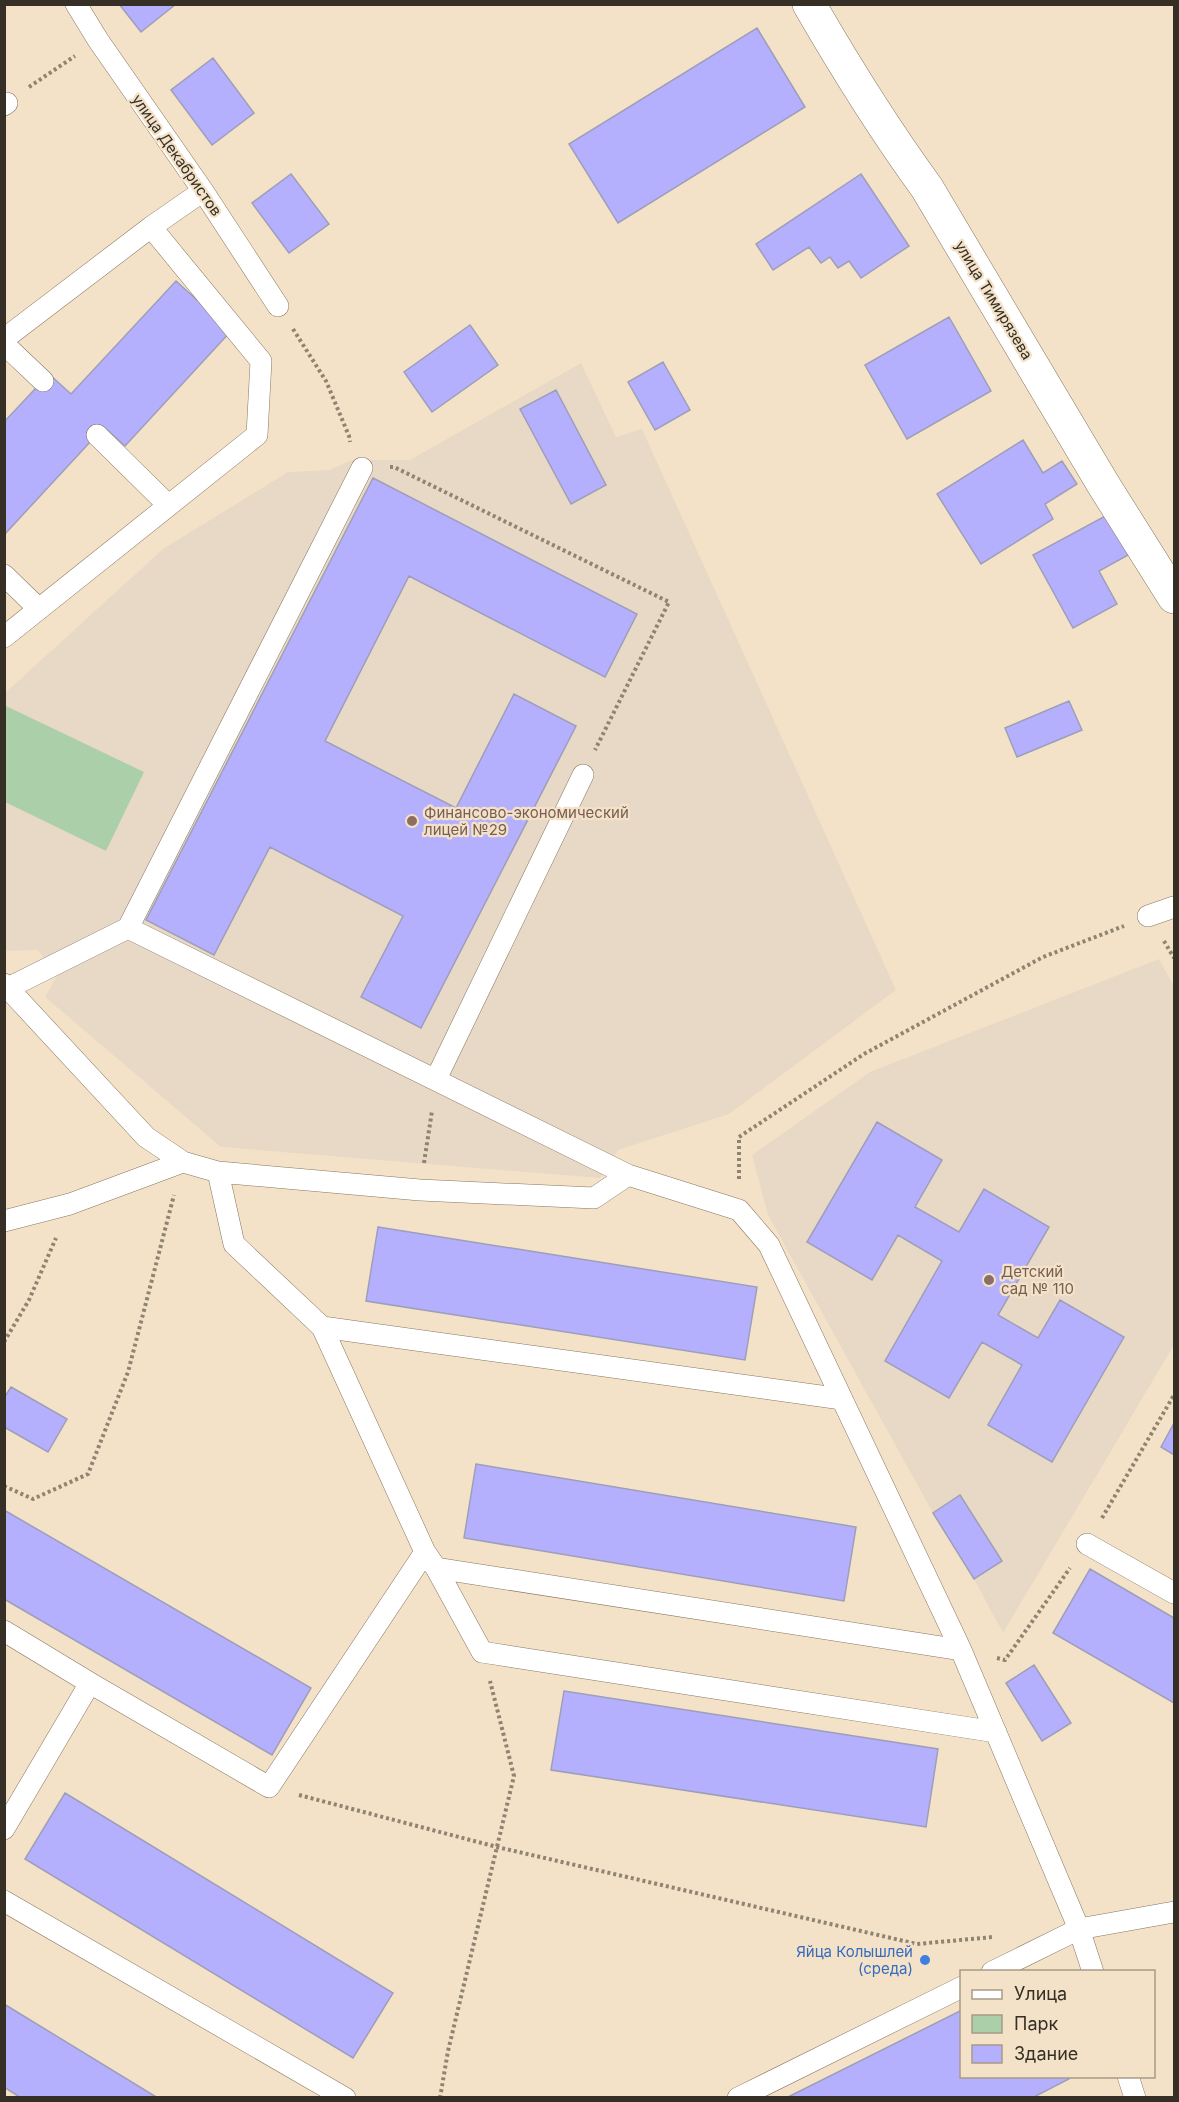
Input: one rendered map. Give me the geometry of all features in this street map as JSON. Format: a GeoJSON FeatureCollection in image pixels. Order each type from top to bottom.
{"type":"FeatureCollection","features":[{"type":"Feature","properties":{"kind":"street","name":"улица Тимирязева"},"geometry":{"type":"LineString","coordinates":[[809,4],[881,123],[927,188],[1103,484],[1174,597]]}},
{"type":"Feature","properties":{"kind":"lane","name":"улица Декабристов"},"geometry":{"type":"LineString","coordinates":[[76,4],[278,306]]}},
{"type":"Feature","properties":{"kind":"lane"},"geometry":{"type":"LineString","coordinates":[[4,339],[152,226],[203,191]]}},
{"type":"Feature","properties":{"kind":"lane"},"geometry":{"type":"LineString","coordinates":[[4,637],[257,435],[261,361],[152,226]]}},
{"type":"Feature","properties":{"kind":"lane"},"geometry":{"type":"LineString","coordinates":[[4,344],[43,381]]}},
{"type":"Feature","properties":{"kind":"lane"},"geometry":{"type":"LineString","coordinates":[[97,435],[168,505]]}},
{"type":"Feature","properties":{"kind":"lane"},"geometry":{"type":"LineString","coordinates":[[362,468],[128,928],[6,987],[146,1137],[183,1162],[218,1172],[420,1190],[594,1198],[628,1175]]}},
{"type":"Feature","properties":{"kind":"lane"},"geometry":{"type":"LineString","coordinates":[[4,575],[39,609]]}},
{"type":"Feature","properties":{"kind":"lane"},"geometry":{"type":"LineString","coordinates":[[436,1079],[583,775]]}},
{"type":"Feature","properties":{"kind":"lane"},"geometry":{"type":"LineString","coordinates":[[1148,916],[1174,907]]}},
{"type":"Feature","properties":{"kind":"lane"},"geometry":{"type":"LineString","coordinates":[[128,928],[628,1175],[739,1209],[769,1245],[961,1650],[1079,1929],[1093,1970]]}},
{"type":"Feature","properties":{"kind":"lane"},"geometry":{"type":"LineString","coordinates":[[4,1221],[70,1204],[183,1162]]}},
{"type":"Feature","properties":{"kind":"lane"},"geometry":{"type":"LineString","coordinates":[[218,1172],[234,1244],[322,1327],[431,1560],[482,1652],[996,1732]]}},
{"type":"Feature","properties":{"kind":"lane"},"geometry":{"type":"LineString","coordinates":[[322,1327],[842,1399]]}},
{"type":"Feature","properties":{"kind":"lane"},"geometry":{"type":"LineString","coordinates":[[1087,1544],[1174,1593]]}},
{"type":"Feature","properties":{"kind":"lane"},"geometry":{"type":"LineString","coordinates":[[431,1560],[961,1650]]}},
{"type":"Feature","properties":{"kind":"lane"},"geometry":{"type":"LineString","coordinates":[[4,1631],[269,1787],[431,1560]]}},
{"type":"Feature","properties":{"kind":"lane"},"geometry":{"type":"LineString","coordinates":[[4,1829],[90,1683]]}},
{"type":"Feature","properties":{"kind":"lane"},"geometry":{"type":"LineString","coordinates":[[4,1902],[345,2097]]}},
{"type":"Feature","properties":{"kind":"lane"},"geometry":{"type":"LineString","coordinates":[[994,1970],[1079,1929],[1174,1912]]}},
{"type":"Feature","properties":{"kind":"lane"},"geometry":{"type":"LineString","coordinates":[[738,2097],[960,1988]]}},
{"type":"Feature","properties":{"kind":"lane"},"geometry":{"type":"LineString","coordinates":[[1129,2078],[1135,2097]]}},
{"type":"Feature","properties":{"kind":"path"},"geometry":{"type":"LineString","coordinates":[[6,104],[98,40]]}},
{"type":"Feature","properties":{"kind":"path"},"geometry":{"type":"LineString","coordinates":[[278,306],[326,381],[349,436],[352,460],[362,468],[394,467],[669,602],[583,775]]}},
{"type":"Feature","properties":{"kind":"path"},"geometry":{"type":"LineString","coordinates":[[739,1209],[739,1137],[864,1054],[980,991],[1043,957],[1148,916]]}},
{"type":"Feature","properties":{"kind":"path"},"geometry":{"type":"LineString","coordinates":[[420,1190],[436,1079]]}},
{"type":"Feature","properties":{"kind":"path"},"geometry":{"type":"LineString","coordinates":[[4,1486],[33,1499],[88,1474],[128,1372],[183,1162]]}},
{"type":"Feature","properties":{"kind":"path"},"geometry":{"type":"LineString","coordinates":[[4,1342],[29,1300],[70,1204]]}},
{"type":"Feature","properties":{"kind":"path"},"geometry":{"type":"LineString","coordinates":[[961,1650],[1005,1660],[1087,1544],[1174,1395]]}},
{"type":"Feature","properties":{"kind":"path"},"geometry":{"type":"LineString","coordinates":[[440,2097],[448,2051],[514,1776],[482,1652]]}},
{"type":"Feature","properties":{"kind":"path"},"geometry":{"type":"LineString","coordinates":[[269,1787],[497,1847],[917,1944],[998,1936]]}},
{"type":"Feature","properties":{"kind":"shaded area","name":"Финансово-экономический лицей №29"},"geometry":{"type":"Polygon","coordinates":[[[581,363],[616,437],[642,429],[896,990],[729,1114],[618,1150],[600,1178],[221,1147],[45,997],[57,976],[38,950],[5,951],[5,693],[163,549],[288,472],[329,470],[352,460],[410,460],[581,363]]]}},
{"type":"Feature","properties":{"kind":"shaded area","name":"Детский сад № 110"},"geometry":{"type":"Polygon","coordinates":[[[1159,959],[1174,986],[1174,1345],[1003,1633],[974,1579],[933,1513],[768,1215],[752,1155],[870,1072],[1159,959]]]}},
{"type":"Feature","properties":{"kind":"green space"},"geometry":{"type":"Polygon","coordinates":[[[4,705],[144,772],[106,851],[5,802],[4,705]]]}},
{"type":"Feature","properties":{"kind":"building"},"geometry":{"type":"Polygon","coordinates":[[[119,4],[176,4],[141,32],[119,4]]]}},
{"type":"Feature","properties":{"kind":"building"},"geometry":{"type":"Polygon","coordinates":[[[757,28],[805,107],[618,223],[569,144],[757,28]]]}},
{"type":"Feature","properties":{"kind":"building"},"geometry":{"type":"Polygon","coordinates":[[[213,58],[254,113],[212,145],[171,90],[213,58]]]}},
{"type":"Feature","properties":{"kind":"building"},"geometry":{"type":"Polygon","coordinates":[[[291,174],[329,224],[289,253],[252,203],[291,174]]]}},
{"type":"Feature","properties":{"kind":"building"},"geometry":{"type":"Polygon","coordinates":[[[861,174],[909,246],[861,278],[849,261],[838,268],[830,257],[821,263],[809,247],[773,270],[756,244],[861,174]]]}},
{"type":"Feature","properties":{"kind":"building"},"geometry":{"type":"Polygon","coordinates":[[[176,281],[231,331],[125,446],[104,427],[4,535],[4,422],[49,374],[71,394],[176,281]]]}},
{"type":"Feature","properties":{"kind":"building"},"geometry":{"type":"Polygon","coordinates":[[[949,317],[991,391],[907,439],[865,365],[949,317]]]}},
{"type":"Feature","properties":{"kind":"building"},"geometry":{"type":"Polygon","coordinates":[[[470,325],[498,365],[432,412],[404,372],[470,325]]]}},
{"type":"Feature","properties":{"kind":"building"},"geometry":{"type":"Polygon","coordinates":[[[663,362],[690,410],[655,430],[628,382],[663,362]]]}},
{"type":"Feature","properties":{"kind":"building"},"geometry":{"type":"Polygon","coordinates":[[[556,390],[606,485],[571,504],[520,409],[556,390]]]}},
{"type":"Feature","properties":{"kind":"building"},"geometry":{"type":"Polygon","coordinates":[[[1023,440],[1043,473],[1062,461],[1077,484],[1045,504],[1053,519],[981,564],[937,494],[1023,440]]]}},
{"type":"Feature","properties":{"kind":"building"},"geometry":{"type":"Polygon","coordinates":[[[373,478],[637,614],[605,677],[409,576],[325,741],[456,808],[514,694],[576,726],[421,1028],[361,997],[403,916],[270,847],[214,955],[146,920],[373,478]]]}},
{"type":"Feature","properties":{"kind":"building"},"geometry":{"type":"Polygon","coordinates":[[[1109,514],[1130,554],[1099,571],[1117,604],[1073,628],[1033,555],[1109,514]]]}},
{"type":"Feature","properties":{"kind":"building"},"geometry":{"type":"Polygon","coordinates":[[[1069,701],[1082,730],[1017,757],[1005,728],[1069,701]]]}},
{"type":"Feature","properties":{"kind":"building"},"geometry":{"type":"Polygon","coordinates":[[[877,1122],[942,1160],[915,1207],[959,1232],[984,1189],[1049,1227],[998,1315],[1038,1338],[1060,1300],[1124,1337],[1052,1462],[988,1425],[1022,1365],[982,1342],[949,1398],[885,1361],[942,1261],[898,1235],[872,1280],[807,1242],[877,1122]]]}},
{"type":"Feature","properties":{"kind":"building"},"geometry":{"type":"Polygon","coordinates":[[[378,1227],[757,1287],[745,1360],[366,1301],[378,1227]]]}},
{"type":"Feature","properties":{"kind":"building"},"geometry":{"type":"Polygon","coordinates":[[[11,1387],[67,1419],[48,1452],[4,1427],[4,1398],[11,1387]]]}},
{"type":"Feature","properties":{"kind":"building"},"geometry":{"type":"Polygon","coordinates":[[[1174,1423],[1174,1455],[1161,1447],[1174,1423]]]}},
{"type":"Feature","properties":{"kind":"building"},"geometry":{"type":"Polygon","coordinates":[[[476,1464],[856,1527],[844,1601],[464,1538],[476,1464]]]}},
{"type":"Feature","properties":{"kind":"building"},"geometry":{"type":"Polygon","coordinates":[[[960,1495],[1002,1561],[974,1579],[933,1513],[960,1495]]]}},
{"type":"Feature","properties":{"kind":"building"},"geometry":{"type":"Polygon","coordinates":[[[4,1510],[311,1688],[272,1755],[4,1599],[4,1510]]]}},
{"type":"Feature","properties":{"kind":"building"},"geometry":{"type":"Polygon","coordinates":[[[1090,1569],[1174,1618],[1174,1703],[1053,1633],[1090,1569]]]}},
{"type":"Feature","properties":{"kind":"building"},"geometry":{"type":"Polygon","coordinates":[[[1034,1665],[1071,1723],[1042,1741],[1006,1683],[1034,1665]]]}},
{"type":"Feature","properties":{"kind":"building"},"geometry":{"type":"Polygon","coordinates":[[[564,1691],[938,1749],[926,1827],[551,1770],[564,1691]]]}},
{"type":"Feature","properties":{"kind":"building"},"geometry":{"type":"Polygon","coordinates":[[[65,1793],[393,1993],[353,2058],[25,1859],[65,1793]]]}},
{"type":"Feature","properties":{"kind":"building"},"geometry":{"type":"Polygon","coordinates":[[[4,2004],[158,2098],[21,2098],[4,2087],[4,2004]]]}},
{"type":"Feature","properties":{"kind":"building"},"geometry":{"type":"Polygon","coordinates":[[[960,2011],[960,2078],[1069,2079],[1032,2098],[786,2098],[960,2011]]]}},
{"type":"Feature","properties":{"kind":"place","name":"Финансово-экономический лицей №29"},"geometry":{"type":"Point","coordinates":[412,821]}},
{"type":"Feature","properties":{"kind":"place","name":"Детский сад № 110"},"geometry":{"type":"Point","coordinates":[989,1280]}},
{"type":"Feature","properties":{"kind":"place","name":"Яйца Колышлей (среда)"},"geometry":{"type":"Point","coordinates":[925,1960]}}]}
